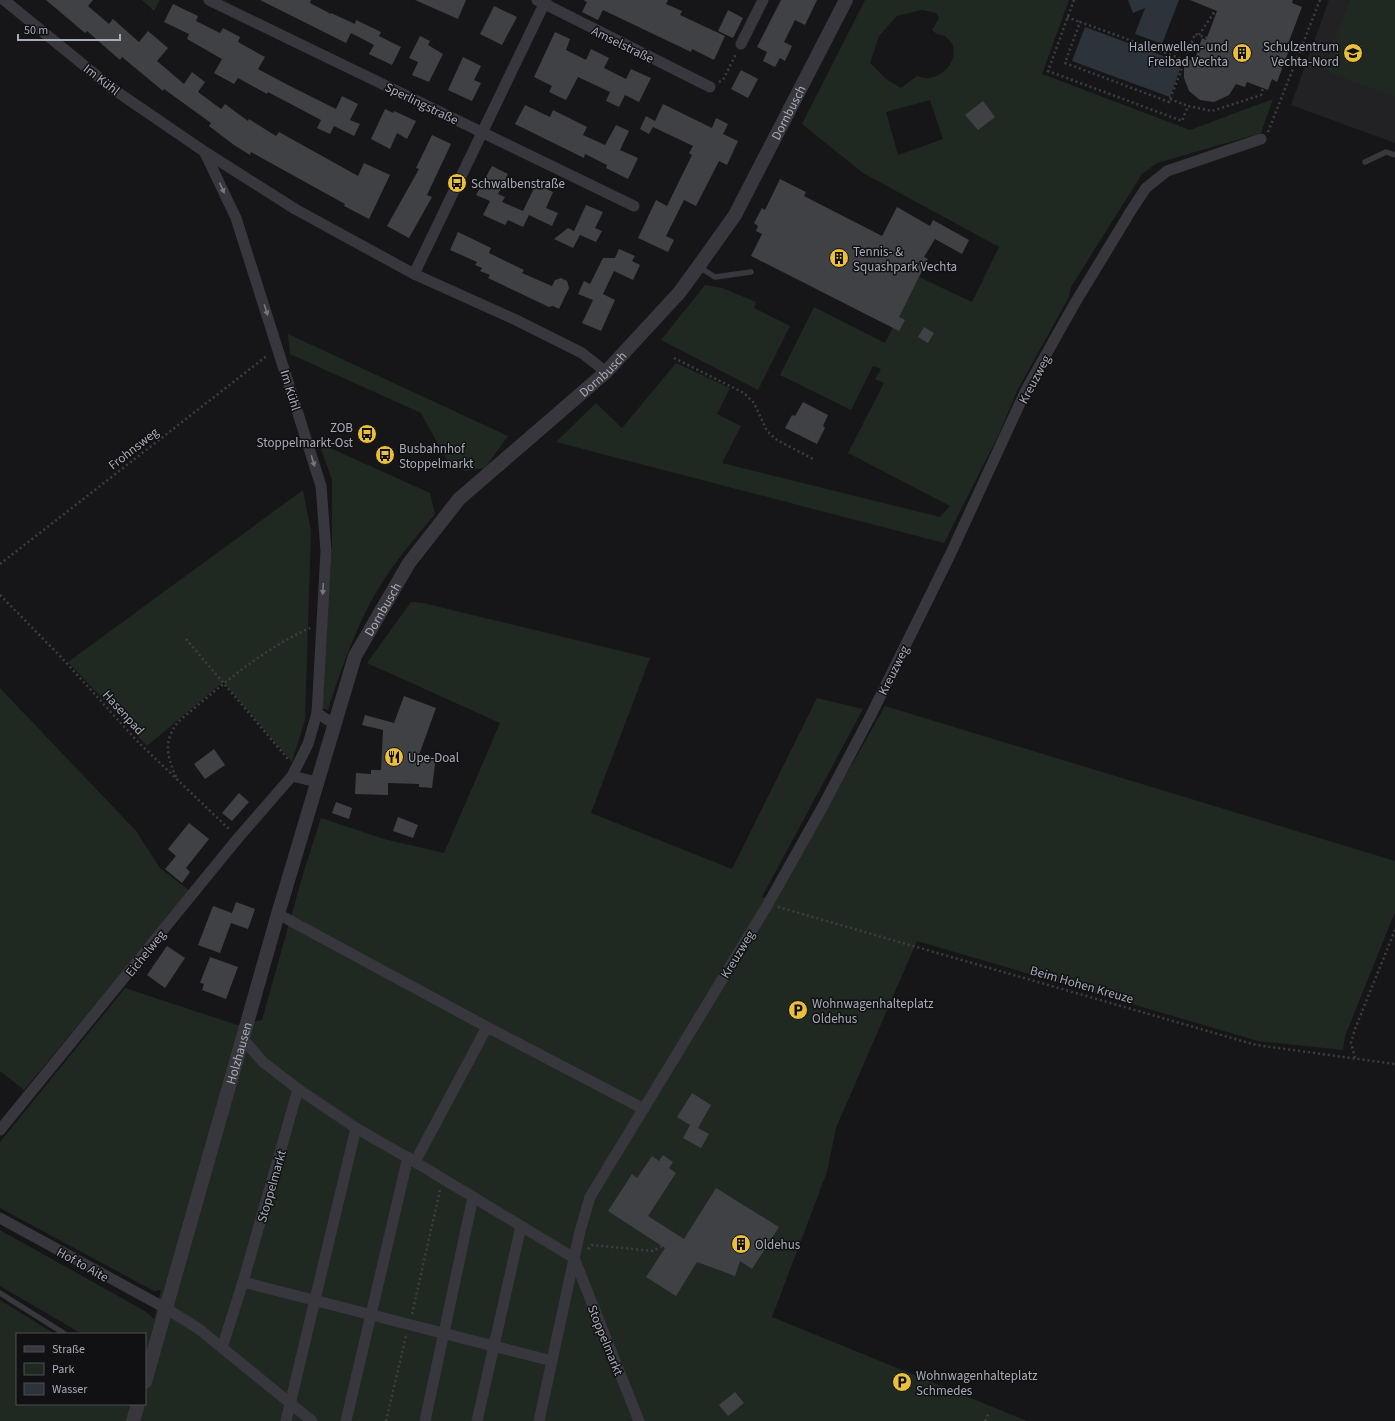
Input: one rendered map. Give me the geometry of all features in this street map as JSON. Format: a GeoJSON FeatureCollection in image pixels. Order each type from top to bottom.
{"type":"FeatureCollection","features":[{"type":"Feature","properties":{"kind":"street","name":"Im Kühl"},"geometry":{"type":"LineString","coordinates":[[4,0],[113,89],[205,152],[295,209],[414,274],[516,320],[582,353],[606,372]]}},
{"type":"Feature","properties":{"kind":"street","name":"Sperlingstraße"},"geometry":{"type":"LineString","coordinates":[[209,0],[634,206]]}},
{"type":"Feature","properties":{"kind":"street"},"geometry":{"type":"LineString","coordinates":[[741,44],[763,0]]}},
{"type":"Feature","properties":{"kind":"street","name":"Dornbusch"},"geometry":{"type":"LineString","coordinates":[[334,724],[355,656],[409,563],[459,499],[606,372],[679,293],[735,215],[846,0]]}},
{"type":"Feature","properties":{"kind":"street"},"geometry":{"type":"LineString","coordinates":[[414,274],[542,1]]}},
{"type":"Feature","properties":{"kind":"street","name":"Amselstraße"},"geometry":{"type":"LineString","coordinates":[[542,1],[710,87]]}},
{"type":"Feature","properties":{"kind":"street","name":"Kreuzweg"},"geometry":{"type":"LineString","coordinates":[[574,1258],[590,1197],[768,904],[823,806],[871,715],[951,553],[1026,390],[1075,303],[1132,209],[1146,188],[1167,171],[1260,139]]}},
{"type":"Feature","properties":{"kind":"street","name":"Im Kühl"},"geometry":{"type":"LineString","coordinates":[[205,152],[236,218],[321,486],[326,551],[317,713]]}},
{"type":"Feature","properties":{"kind":"street"},"geometry":{"type":"LineString","coordinates":[[317,713],[334,724]]}},
{"type":"Feature","properties":{"kind":"street","name":"Eichelweg"},"geometry":{"type":"LineString","coordinates":[[0,1130],[238,838],[294,772],[308,744],[317,713]]}},
{"type":"Feature","properties":{"kind":"street","name":"Holzhausen"},"geometry":{"type":"LineString","coordinates":[[146,1378],[167,1309],[278,914],[334,724]]}},
{"type":"Feature","properties":{"kind":"street"},"geometry":{"type":"LineString","coordinates":[[294,772],[318,782]]}},
{"type":"Feature","properties":{"kind":"street"},"geometry":{"type":"LineString","coordinates":[[278,914],[487,1027],[644,1109]]}},
{"type":"Feature","properties":{"kind":"street"},"geometry":{"type":"LineString","coordinates":[[346,1421],[371,1314],[412,1160],[487,1027]]}},
{"type":"Feature","properties":{"kind":"street"},"geometry":{"type":"LineString","coordinates":[[243,1040],[263,1062],[298,1089],[356,1128],[574,1258],[538,1421]]}},
{"type":"Feature","properties":{"kind":"street","name":"Stoppelmarkt"},"geometry":{"type":"LineString","coordinates":[[222,1348],[243,1282],[298,1089]]}},
{"type":"Feature","properties":{"kind":"street"},"geometry":{"type":"LineString","coordinates":[[286,1421],[356,1128]]}},
{"type":"Feature","properties":{"kind":"street"},"geometry":{"type":"LineString","coordinates":[[425,1421],[473,1197]]}},
{"type":"Feature","properties":{"kind":"street","name":"Hof to Aite"},"geometry":{"type":"LineString","coordinates":[[0,1218],[167,1309]]}},
{"type":"Feature","properties":{"kind":"street"},"geometry":{"type":"LineString","coordinates":[[477,1421],[521,1226]]}},
{"type":"Feature","properties":{"kind":"street","name":"Stoppelmarkt"},"geometry":{"type":"LineString","coordinates":[[574,1258],[639,1421]]}},
{"type":"Feature","properties":{"kind":"street"},"geometry":{"type":"LineString","coordinates":[[243,1282],[552,1361]]}},
{"type":"Feature","properties":{"kind":"street"},"geometry":{"type":"LineString","coordinates":[[167,1309],[199,1329],[312,1421]]}},
{"type":"Feature","properties":{"kind":"street"},"geometry":{"type":"LineString","coordinates":[[133,1421],[138,1405]]}},
{"type":"Feature","properties":{"kind":"lane"},"geometry":{"type":"LineString","coordinates":[[1365,162],[1386,152],[1395,155]]}},
{"type":"Feature","properties":{"kind":"lane"},"geometry":{"type":"LineString","coordinates":[[698,267],[715,277],[751,272]]}},
{"type":"Feature","properties":{"kind":"lane"},"geometry":{"type":"LineString","coordinates":[[0,1293],[63,1333]]}},
{"type":"Feature","properties":{"kind":"path"},"geometry":{"type":"LineString","coordinates":[[1074,0],[1048,71],[1182,121],[1188,106]]}},
{"type":"Feature","properties":{"kind":"path"},"geometry":{"type":"LineString","coordinates":[[1260,139],[1269,130],[1319,0]]}},
{"type":"Feature","properties":{"kind":"path"},"geometry":{"type":"LineString","coordinates":[[1200,35],[1215,11]]}},
{"type":"Feature","properties":{"kind":"path"},"geometry":{"type":"LineString","coordinates":[[1067,17],[1185,60]]}},
{"type":"Feature","properties":{"kind":"path"},"geometry":{"type":"LineString","coordinates":[[1080,22],[1065,63],[1169,102],[1195,34],[1207,38]]}},
{"type":"Feature","properties":{"kind":"path"},"geometry":{"type":"LineString","coordinates":[[710,87],[723,80],[741,44]]}},
{"type":"Feature","properties":{"kind":"path"},"geometry":{"type":"LineString","coordinates":[[1170,99],[1188,106],[1212,112],[1261,95],[1263,88]]}},
{"type":"Feature","properties":{"kind":"path","name":"Frohnsweg"},"geometry":{"type":"LineString","coordinates":[[0,564],[278,348]]}},
{"type":"Feature","properties":{"kind":"path"},"geometry":{"type":"LineString","coordinates":[[674,358],[744,393],[754,403],[767,431],[777,440],[815,460]]}},
{"type":"Feature","properties":{"kind":"path","name":"Hasenpad"},"geometry":{"type":"LineString","coordinates":[[0,595],[61,657],[138,742],[238,838]]}},
{"type":"Feature","properties":{"kind":"path"},"geometry":{"type":"LineString","coordinates":[[177,780],[171,766],[167,745],[170,732],[178,722],[223,684],[259,657],[291,636],[322,623]]}},
{"type":"Feature","properties":{"kind":"path"},"geometry":{"type":"LineString","coordinates":[[186,639],[294,772]]}},
{"type":"Feature","properties":{"kind":"path","name":"Beim Hohen Kreuze"},"geometry":{"type":"LineString","coordinates":[[768,904],[1256,1045],[1395,1064]]}},
{"type":"Feature","properties":{"kind":"path"},"geometry":{"type":"LineString","coordinates":[[1355,1058],[1351,1043],[1354,1029],[1395,930]]}},
{"type":"Feature","properties":{"kind":"path"},"geometry":{"type":"LineString","coordinates":[[386,1421],[442,1179]]}},
{"type":"Feature","properties":{"kind":"path"},"geometry":{"type":"LineString","coordinates":[[574,1258],[592,1245],[653,1251],[673,1240]]}},
{"type":"Feature","properties":{"kind":"path"},"geometry":{"type":"LineString","coordinates":[[985,1421],[989,1413]]}},
{"type":"Feature","properties":{"kind":"shaded area","name":"Schulzentrum Vechta-Nord"},"geometry":{"type":"Polygon","coordinates":[[[1329,0],[1395,0],[1395,143],[1291,105],[1329,0]]]}},
{"type":"Feature","properties":{"kind":"green space"},"geometry":{"type":"Polygon","coordinates":[[[142,0],[160,0],[154,11],[142,0]]]}},
{"type":"Feature","properties":{"kind":"green space"},"geometry":{"type":"Polygon","coordinates":[[[865,0],[1069,0],[1042,74],[1190,130],[1273,99],[1261,133],[1157,163],[1142,174],[1071,287],[1069,297],[1017,391],[1000,432],[944,543],[556,442],[596,403],[622,428],[676,363],[730,388],[717,414],[741,426],[722,463],[940,517],[950,506],[848,453],[884,383],[875,379],[881,369],[873,366],[851,410],[780,375],[814,307],[885,343],[919,277],[972,302],[999,247],[863,173],[802,124],[865,0]],[[922,10],[897,16],[879,36],[870,63],[886,79],[901,88],[917,76],[924,78],[935,77],[948,67],[953,57],[954,52],[951,42],[945,36],[937,34],[932,30],[939,18],[936,13],[922,10]],[[930,100],[886,112],[898,155],[943,139],[930,100]]]}},
{"type":"Feature","properties":{"kind":"green space"},"geometry":{"type":"Polygon","coordinates":[[[1350,0],[1395,0],[1395,97],[1323,70],[1350,0]]]}},
{"type":"Feature","properties":{"kind":"green space"},"geometry":{"type":"Polygon","coordinates":[[[705,285],[722,288],[756,302],[754,308],[790,326],[758,390],[661,340],[705,285]]]}},
{"type":"Feature","properties":{"kind":"green space"},"geometry":{"type":"Polygon","coordinates":[[[288,334],[508,436],[485,468],[465,471],[449,464],[421,413],[290,354],[288,334]]]}},
{"type":"Feature","properties":{"kind":"green space"},"geometry":{"type":"Polygon","coordinates":[[[319,443],[430,493],[435,514],[391,569],[369,605],[346,657],[328,710],[321,708],[332,545],[332,480],[319,443]]]}},
{"type":"Feature","properties":{"kind":"green space"},"geometry":{"type":"Polygon","coordinates":[[[303,490],[311,531],[305,720],[292,762],[223,682],[147,746],[68,662],[303,490]]]}},
{"type":"Feature","properties":{"kind":"green space"},"geometry":{"type":"Polygon","coordinates":[[[411,602],[423,603],[650,658],[591,813],[732,869],[817,698],[863,709],[762,897],[775,900],[885,706],[1395,861],[1395,912],[1345,1036],[1343,1050],[1258,1041],[917,941],[836,1128],[827,1172],[772,1317],[1027,1421],[0,1421],[0,1300],[53,1333],[16,1333],[16,1405],[146,1405],[146,1333],[80,1333],[0,1286],[0,1230],[145,1311],[154,1319],[161,1290],[154,1291],[0,1208],[0,1142],[125,988],[237,1025],[262,1020],[303,874],[321,818],[384,839],[444,853],[500,723],[367,663],[411,602]]]}},
{"type":"Feature","properties":{"kind":"green space"},"geometry":{"type":"Polygon","coordinates":[[[0,688],[136,831],[160,868],[190,891],[24,1090],[0,1071],[0,688]]]}},
{"type":"Feature","properties":{"kind":"water"},"geometry":{"type":"Polygon","coordinates":[[[1128,0],[1179,0],[1162,44],[1135,34],[1145,8],[1133,13],[1128,0]]]}},
{"type":"Feature","properties":{"kind":"water"},"geometry":{"type":"Polygon","coordinates":[[[1085,27],[1182,63],[1170,97],[1072,61],[1085,27]]]}},
{"type":"Feature","properties":{"kind":"building"},"geometry":{"type":"Polygon","coordinates":[[[46,0],[93,0],[88,6],[109,24],[113,19],[139,42],[148,31],[168,48],[157,61],[184,84],[192,72],[205,82],[198,92],[221,109],[225,104],[248,121],[249,119],[276,136],[279,132],[358,176],[364,163],[390,175],[369,219],[251,152],[250,155],[234,145],[209,126],[211,123],[164,89],[163,91],[122,57],[120,60],[87,31],[85,33],[46,0]]]}},
{"type":"Feature","properties":{"kind":"building"},"geometry":{"type":"Polygon","coordinates":[[[260,0],[311,0],[310,3],[331,14],[355,24],[356,20],[381,32],[379,36],[401,47],[392,65],[369,54],[374,45],[351,33],[346,43],[260,0]]]}},
{"type":"Feature","properties":{"kind":"building"},"geometry":{"type":"Polygon","coordinates":[[[415,0],[466,0],[458,19],[415,0]]]}},
{"type":"Feature","properties":{"kind":"building"},"geometry":{"type":"Polygon","coordinates":[[[583,0],[668,0],[666,4],[682,11],[680,15],[725,36],[714,60],[692,49],[691,52],[603,10],[598,20],[582,12],[587,2],[583,0]]]}},
{"type":"Feature","properties":{"kind":"building"},"geometry":{"type":"Polygon","coordinates":[[[781,0],[817,0],[805,25],[795,20],[784,42],[792,46],[785,61],[780,58],[775,67],[763,61],[767,52],[757,47],[781,0]]]}},
{"type":"Feature","properties":{"kind":"building","name":"Hallenwellen- und Freibad Vechta"},"geometry":{"type":"Polygon","coordinates":[[[1190,0],[1293,0],[1292,3],[1302,7],[1286,49],[1289,50],[1277,82],[1272,79],[1268,90],[1247,82],[1245,87],[1236,84],[1229,95],[1214,102],[1200,100],[1189,91],[1184,78],[1184,64],[1196,56],[1202,38],[1206,40],[1217,11],[1190,0]]]}},
{"type":"Feature","properties":{"kind":"building"},"geometry":{"type":"Polygon","coordinates":[[[173,4],[198,16],[196,21],[220,33],[223,28],[240,37],[238,42],[265,57],[258,69],[336,109],[342,96],[358,104],[350,120],[360,124],[354,136],[334,126],[330,134],[317,128],[321,120],[268,92],[267,94],[238,78],[234,84],[214,73],[222,59],[187,39],[189,34],[164,22],[173,4]]]}},
{"type":"Feature","properties":{"kind":"building"},"geometry":{"type":"Polygon","coordinates":[[[494,6],[517,17],[502,45],[480,34],[494,6]]]}},
{"type":"Feature","properties":{"kind":"building"},"geometry":{"type":"Polygon","coordinates":[[[728,10],[743,18],[733,38],[718,31],[728,10]]]}},
{"type":"Feature","properties":{"kind":"building"},"geometry":{"type":"Polygon","coordinates":[[[555,32],[570,39],[566,50],[586,60],[591,49],[609,58],[604,68],[626,79],[631,69],[651,78],[639,102],[625,95],[619,107],[606,101],[610,92],[578,77],[566,100],[549,92],[552,86],[534,77],[555,32]]]}},
{"type":"Feature","properties":{"kind":"building"},"geometry":{"type":"Polygon","coordinates":[[[420,36],[430,41],[428,45],[443,54],[429,82],[412,75],[418,62],[409,58],[420,36]]]}},
{"type":"Feature","properties":{"kind":"building"},"geometry":{"type":"Polygon","coordinates":[[[463,57],[481,66],[474,80],[481,83],[472,101],[448,90],[463,57]]]}},
{"type":"Feature","properties":{"kind":"building"},"geometry":{"type":"Polygon","coordinates":[[[741,70],[758,79],[748,98],[731,89],[741,70]]]}},
{"type":"Feature","properties":{"kind":"building"},"geometry":{"type":"Polygon","coordinates":[[[983,101],[995,117],[978,130],[965,115],[983,101]]]}},
{"type":"Feature","properties":{"kind":"building"},"geometry":{"type":"Polygon","coordinates":[[[663,104],[712,128],[716,118],[728,124],[723,134],[738,141],[727,165],[719,161],[696,206],[684,200],[666,236],[674,240],[668,252],[638,238],[656,200],[667,206],[692,155],[689,153],[693,146],[653,127],[649,134],[640,129],[646,116],[655,121],[663,104]]]}},
{"type":"Feature","properties":{"kind":"building"},"geometry":{"type":"Polygon","coordinates":[[[525,105],[550,117],[553,110],[587,127],[583,135],[605,145],[616,125],[629,131],[620,150],[638,158],[628,179],[606,168],[607,165],[585,154],[584,158],[515,124],[525,105]]]}},
{"type":"Feature","properties":{"kind":"building"},"geometry":{"type":"Polygon","coordinates":[[[385,109],[393,113],[394,111],[416,121],[407,139],[397,133],[390,149],[371,139],[385,109]]]}},
{"type":"Feature","properties":{"kind":"building"},"geometry":{"type":"Polygon","coordinates":[[[432,135],[451,144],[427,195],[432,197],[409,238],[387,226],[419,169],[416,168],[432,135]]]}},
{"type":"Feature","properties":{"kind":"building"},"geometry":{"type":"Polygon","coordinates":[[[492,166],[508,174],[498,194],[505,197],[502,202],[523,211],[536,184],[553,192],[546,208],[558,213],[552,226],[529,215],[523,227],[508,220],[505,225],[483,215],[490,201],[476,195],[492,166]]]}},
{"type":"Feature","properties":{"kind":"building","name":"Tennis- & Squashpark Vechta"},"geometry":{"type":"Polygon","coordinates":[[[780,179],[806,192],[804,196],[882,236],[897,207],[930,226],[933,220],[969,240],[962,254],[935,239],[924,257],[928,259],[899,317],[905,320],[899,331],[751,256],[762,234],[756,231],[758,226],[754,223],[762,208],[765,210],[780,179]]]}},
{"type":"Feature","properties":{"kind":"building"},"geometry":{"type":"Polygon","coordinates":[[[586,205],[603,212],[595,228],[602,231],[596,242],[580,235],[573,248],[554,239],[568,228],[574,231],[586,205]]]}},
{"type":"Feature","properties":{"kind":"building"},"geometry":{"type":"Polygon","coordinates":[[[458,232],[491,248],[489,253],[524,270],[522,273],[552,286],[555,280],[561,278],[567,281],[569,288],[559,309],[553,306],[549,307],[488,278],[490,275],[480,271],[482,268],[475,265],[477,262],[450,250],[458,232]]]}},
{"type":"Feature","properties":{"kind":"building"},"geometry":{"type":"Polygon","coordinates":[[[619,249],[635,256],[632,261],[640,265],[633,280],[614,271],[603,294],[615,300],[601,331],[582,323],[593,300],[578,294],[584,281],[590,284],[603,258],[615,258],[619,249]]]}},
{"type":"Feature","properties":{"kind":"building"},"geometry":{"type":"Polygon","coordinates":[[[924,327],[934,333],[928,343],[918,337],[924,327]]]}},
{"type":"Feature","properties":{"kind":"building"},"geometry":{"type":"Polygon","coordinates":[[[803,402],[828,415],[823,426],[825,428],[817,444],[785,428],[792,415],[795,416],[803,402]]]}},
{"type":"Feature","properties":{"kind":"building"},"geometry":{"type":"Polygon","coordinates":[[[404,696],[436,708],[419,755],[436,757],[432,788],[419,787],[419,784],[388,783],[388,795],[355,794],[356,773],[371,774],[371,770],[381,770],[383,730],[362,725],[365,715],[394,723],[404,696]]]}},
{"type":"Feature","properties":{"kind":"building"},"geometry":{"type":"Polygon","coordinates":[[[214,749],[225,765],[205,779],[194,764],[214,749]]]}},
{"type":"Feature","properties":{"kind":"building"},"geometry":{"type":"Polygon","coordinates":[[[239,793],[249,802],[232,821],[222,813],[239,793]]]}},
{"type":"Feature","properties":{"kind":"building"},"geometry":{"type":"Polygon","coordinates":[[[336,802],[352,808],[349,819],[332,813],[336,802]]]}},
{"type":"Feature","properties":{"kind":"building"},"geometry":{"type":"Polygon","coordinates":[[[398,817],[418,825],[413,838],[393,831],[398,817]]]}},
{"type":"Feature","properties":{"kind":"building"},"geometry":{"type":"Polygon","coordinates":[[[189,823],[209,839],[186,868],[190,872],[182,883],[165,869],[176,856],[168,849],[189,823]]]}},
{"type":"Feature","properties":{"kind":"building"},"geometry":{"type":"Polygon","coordinates":[[[236,902],[255,909],[248,929],[231,923],[220,953],[198,945],[213,906],[232,913],[236,902]]]}},
{"type":"Feature","properties":{"kind":"building"},"geometry":{"type":"Polygon","coordinates":[[[167,946],[185,958],[165,988],[147,975],[167,946]]]}},
{"type":"Feature","properties":{"kind":"building"},"geometry":{"type":"Polygon","coordinates":[[[210,957],[238,967],[226,999],[202,990],[204,984],[200,983],[210,957]]]}},
{"type":"Feature","properties":{"kind":"building"},"geometry":{"type":"Polygon","coordinates":[[[692,1093],[711,1105],[698,1128],[709,1134],[701,1148],[683,1138],[690,1125],[677,1117],[692,1093]]]}},
{"type":"Feature","properties":{"kind":"building"},"geometry":{"type":"Polygon","coordinates":[[[663,1155],[673,1162],[669,1168],[676,1173],[648,1216],[684,1239],[716,1188],[779,1227],[752,1269],[740,1261],[735,1276],[697,1262],[676,1296],[646,1277],[665,1248],[608,1211],[632,1174],[637,1178],[652,1156],[659,1161],[663,1155]]]}},
{"type":"Feature","properties":{"kind":"building"},"geometry":{"type":"Polygon","coordinates":[[[735,1392],[744,1403],[728,1416],[719,1405],[735,1392]]]}},
{"type":"Feature","properties":{"kind":"place","name":"Hallenwellen- und Freibad Vechta"},"geometry":{"type":"Point","coordinates":[1242,53]}},
{"type":"Feature","properties":{"kind":"place","name":"Schulzentrum Vechta-Nord"},"geometry":{"type":"Point","coordinates":[1353,53]}},
{"type":"Feature","properties":{"kind":"place","name":"Schwalbenstraße"},"geometry":{"type":"Point","coordinates":[457,183]}},
{"type":"Feature","properties":{"kind":"place","name":"Tennis- & Squashpark Vechta"},"geometry":{"type":"Point","coordinates":[839,258]}},
{"type":"Feature","properties":{"kind":"place","name":"ZOB Stoppelmarkt-Ost"},"geometry":{"type":"Point","coordinates":[367,434]}},
{"type":"Feature","properties":{"kind":"place","name":"Busbahnhof Stoppelmarkt"},"geometry":{"type":"Point","coordinates":[385,455]}},
{"type":"Feature","properties":{"kind":"place","name":"Upe-Doal"},"geometry":{"type":"Point","coordinates":[394,757]}},
{"type":"Feature","properties":{"kind":"place","name":"Wohnwagenhalteplatz Oldehus"},"geometry":{"type":"Point","coordinates":[798,1010]}},
{"type":"Feature","properties":{"kind":"place","name":"Oldehus"},"geometry":{"type":"Point","coordinates":[741,1244]}},
{"type":"Feature","properties":{"kind":"place","name":"Wohnwagenhalteplatz Schmedes"},"geometry":{"type":"Point","coordinates":[902,1382]}}]}
